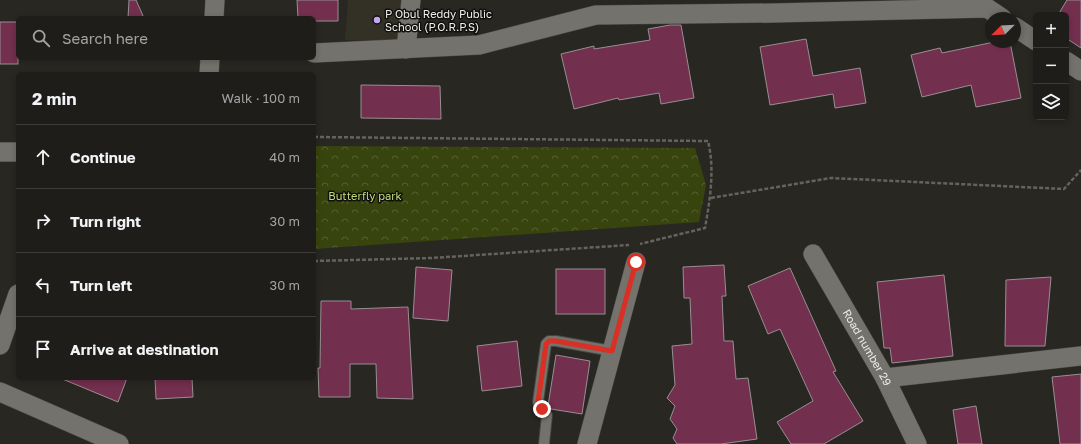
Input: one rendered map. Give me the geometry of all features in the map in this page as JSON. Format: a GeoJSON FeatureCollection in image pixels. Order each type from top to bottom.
{"type":"FeatureCollection","features":[{"type":"Feature","properties":{"kind":"street"},"geometry":{"type":"LineString","coordinates":[[214,16],[215,0]]}},
{"type":"Feature","properties":{"kind":"street"},"geometry":{"type":"LineString","coordinates":[[406,49],[411,0]]}},
{"type":"Feature","properties":{"kind":"street"},"geometry":{"type":"LineString","coordinates":[[316,53],[479,44],[596,15],[773,7],[894,5],[986,8],[992,12]]}},
{"type":"Feature","properties":{"kind":"street"},"geometry":{"type":"LineString","coordinates":[[1021,31],[1033,39]]}},
{"type":"Feature","properties":{"kind":"street"},"geometry":{"type":"LineString","coordinates":[[209,72],[210,60]]}},
{"type":"Feature","properties":{"kind":"street"},"geometry":{"type":"LineString","coordinates":[[1069,63],[1081,71]]}},
{"type":"Feature","properties":{"kind":"street"},"geometry":{"type":"LineString","coordinates":[[0,152],[16,152]]}},
{"type":"Feature","properties":{"kind":"street","name":"Road number 29"},"geometry":{"type":"LineString","coordinates":[[813,254],[885,378],[917,444]]}},
{"type":"Feature","properties":{"kind":"street"},"geometry":{"type":"LineString","coordinates":[[587,444],[636,262]]}},
{"type":"Feature","properties":{"kind":"street"},"geometry":{"type":"LineString","coordinates":[[0,345],[16,300]]}},
{"type":"Feature","properties":{"kind":"street"},"geometry":{"type":"LineString","coordinates":[[885,378],[1081,356]]}},
{"type":"Feature","properties":{"kind":"street"},"geometry":{"type":"LineString","coordinates":[[0,392],[119,444]]}},
{"type":"Feature","properties":{"kind":"lane"},"geometry":{"type":"LineString","coordinates":[[544,444],[547,415],[540,407],[538,402],[546,344],[549,341],[556,341],[612,351]]}},
{"type":"Feature","properties":{"kind":"path"},"geometry":{"type":"LineString","coordinates":[[316,137],[708,141],[710,150],[711,198],[705,228],[640,244],[432,258],[316,261]]}},
{"type":"Feature","properties":{"kind":"path"},"geometry":{"type":"LineString","coordinates":[[711,198],[831,178],[1064,189],[1081,170]]}},
{"type":"Feature","properties":{"kind":"shaded area","name":"P Obul Reddy Public School (P.O.R.P.S)"},"geometry":{"type":"Polygon","coordinates":[[[348,0],[411,0],[402,43],[345,40],[348,0]]]}},
{"type":"Feature","properties":{"kind":"green space","name":"Butterfly park"},"geometry":{"type":"Polygon","coordinates":[[[316,146],[695,148],[706,185],[699,222],[316,249],[316,146]]]}},
{"type":"Feature","properties":{"kind":"building"},"geometry":{"type":"Polygon","coordinates":[[[129,0],[136,0],[143,16],[128,16],[129,0]]]}},
{"type":"Feature","properties":{"kind":"building"},"geometry":{"type":"Polygon","coordinates":[[[297,0],[338,0],[338,21],[316,21],[316,16],[298,16],[297,0]]]}},
{"type":"Feature","properties":{"kind":"building"},"geometry":{"type":"Polygon","coordinates":[[[1067,0],[1081,0],[1081,48],[1069,40],[1069,12],[1060,12],[1067,0]]]}},
{"type":"Feature","properties":{"kind":"building"},"geometry":{"type":"Polygon","coordinates":[[[0,22],[16,22],[16,60],[18,60],[18,64],[0,64],[0,22]]]}},
{"type":"Feature","properties":{"kind":"building"},"geometry":{"type":"Polygon","coordinates":[[[670,25],[681,25],[694,98],[661,104],[659,93],[619,100],[618,98],[574,109],[561,54],[594,46],[594,49],[650,40],[648,29],[670,25]]]}},
{"type":"Feature","properties":{"kind":"building"},"geometry":{"type":"Polygon","coordinates":[[[806,39],[813,76],[860,68],[866,103],[835,108],[833,94],[770,105],[760,47],[806,39]]]}},
{"type":"Feature","properties":{"kind":"building"},"geometry":{"type":"Polygon","coordinates":[[[985,44],[985,48],[1011,48],[1021,98],[976,107],[971,85],[922,97],[911,55],[940,48],[942,53],[985,44]]]}},
{"type":"Feature","properties":{"kind":"building"},"geometry":{"type":"Polygon","coordinates":[[[361,85],[440,86],[441,119],[361,118],[361,85]]]}},
{"type":"Feature","properties":{"kind":"building"},"geometry":{"type":"Polygon","coordinates":[[[724,265],[726,296],[722,296],[724,341],[733,341],[736,379],[748,378],[757,439],[721,444],[677,444],[673,438],[677,429],[670,419],[675,406],[667,398],[675,385],[672,346],[692,344],[690,298],[684,298],[683,267],[724,265]]]}},
{"type":"Feature","properties":{"kind":"building"},"geometry":{"type":"Polygon","coordinates":[[[416,267],[452,270],[448,321],[413,318],[416,267]]]}},
{"type":"Feature","properties":{"kind":"building"},"geometry":{"type":"Polygon","coordinates":[[[790,268],[836,371],[833,372],[863,421],[824,444],[791,444],[777,422],[813,401],[780,329],[768,334],[748,286],[790,268]]]}},
{"type":"Feature","properties":{"kind":"building"},"geometry":{"type":"Polygon","coordinates":[[[556,269],[605,269],[605,314],[556,314],[556,269]]]}},
{"type":"Feature","properties":{"kind":"building"},"geometry":{"type":"Polygon","coordinates":[[[944,275],[953,356],[892,363],[890,348],[884,348],[877,282],[944,275]]]}},
{"type":"Feature","properties":{"kind":"building"},"geometry":{"type":"Polygon","coordinates":[[[1051,277],[1045,346],[1005,346],[1006,280],[1051,277]]]}},
{"type":"Feature","properties":{"kind":"building"},"geometry":{"type":"Polygon","coordinates":[[[321,301],[351,301],[351,309],[408,307],[413,399],[377,398],[376,364],[350,364],[350,397],[319,397],[318,368],[320,368],[321,301]]]}},
{"type":"Feature","properties":{"kind":"building"},"geometry":{"type":"Polygon","coordinates":[[[517,341],[522,386],[482,391],[477,346],[517,341]]]}},
{"type":"Feature","properties":{"kind":"building"},"geometry":{"type":"Polygon","coordinates":[[[556,355],[590,361],[582,414],[551,409],[548,406],[556,355]]]}},
{"type":"Feature","properties":{"kind":"building"},"geometry":{"type":"Polygon","coordinates":[[[1081,374],[1081,444],[1060,444],[1052,377],[1081,374]]]}},
{"type":"Feature","properties":{"kind":"building"},"geometry":{"type":"Polygon","coordinates":[[[65,380],[126,380],[118,402],[65,380]]]}},
{"type":"Feature","properties":{"kind":"building"},"geometry":{"type":"Polygon","coordinates":[[[155,380],[192,380],[193,397],[156,399],[155,380]]]}},
{"type":"Feature","properties":{"kind":"building"},"geometry":{"type":"Polygon","coordinates":[[[976,406],[982,444],[958,444],[953,410],[976,406]]]}},
{"type":"Feature","properties":{"kind":"place","name":"P Obul Reddy Public School (P.O.R.P.S)"},"geometry":{"type":"Point","coordinates":[377,20]}},
{"type":"Feature","properties":{"kind":"route"},"geometry":{"type":"LineString","coordinates":[[542,409],[538,405],[538,402],[544,347],[549,341],[556,341],[612,351],[636,262]]}}]}
